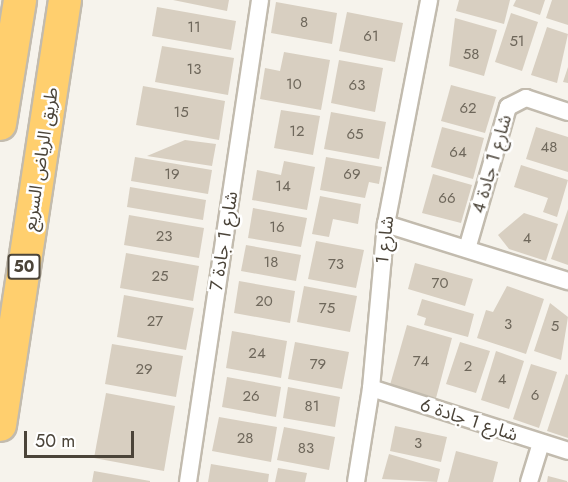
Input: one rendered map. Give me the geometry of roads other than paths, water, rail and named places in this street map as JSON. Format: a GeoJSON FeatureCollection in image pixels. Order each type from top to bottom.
{"type":"FeatureCollection","features":[{"type":"Feature","properties":{"kind":"highway"},"geometry":{"type":"LineString","coordinates":[[0,55],[4,0]]}},
{"type":"Feature","properties":{"kind":"highway"},"geometry":{"type":"LineString","coordinates":[[0,124],[20,0]]}},
{"type":"Feature","properties":{"kind":"highway","name":"طريق الرياض السريع"},"geometry":{"type":"LineString","coordinates":[[0,425],[65,0]]}},
{"type":"Feature","properties":{"kind":"highway"},"geometry":{"type":"LineString","coordinates":[[49,109],[80,0]]}},
{"type":"Feature","properties":{"kind":"street","name":"شارع 1 جادة 7"},"geometry":{"type":"LineString","coordinates":[[188,482],[261,0]]}},
{"type":"Feature","properties":{"kind":"street","name":"شارع 1"},"geometry":{"type":"LineString","coordinates":[[356,482],[371,388],[386,224],[429,0]]}},
{"type":"Feature","properties":{"kind":"street","name":"شارع 1 جادة 4"},"geometry":{"type":"LineString","coordinates":[[467,249],[508,107],[526,98],[568,111]]}},
{"type":"Feature","properties":{"kind":"street"},"geometry":{"type":"LineString","coordinates":[[386,224],[568,281]]}},
{"type":"Feature","properties":{"kind":"street","name":"شارع 1 جادة 6"},"geometry":{"type":"LineString","coordinates":[[371,388],[568,451]]}},
{"type":"Feature","properties":{"kind":"street"},"geometry":{"type":"LineString","coordinates":[[529,482],[541,443]]}}]}
